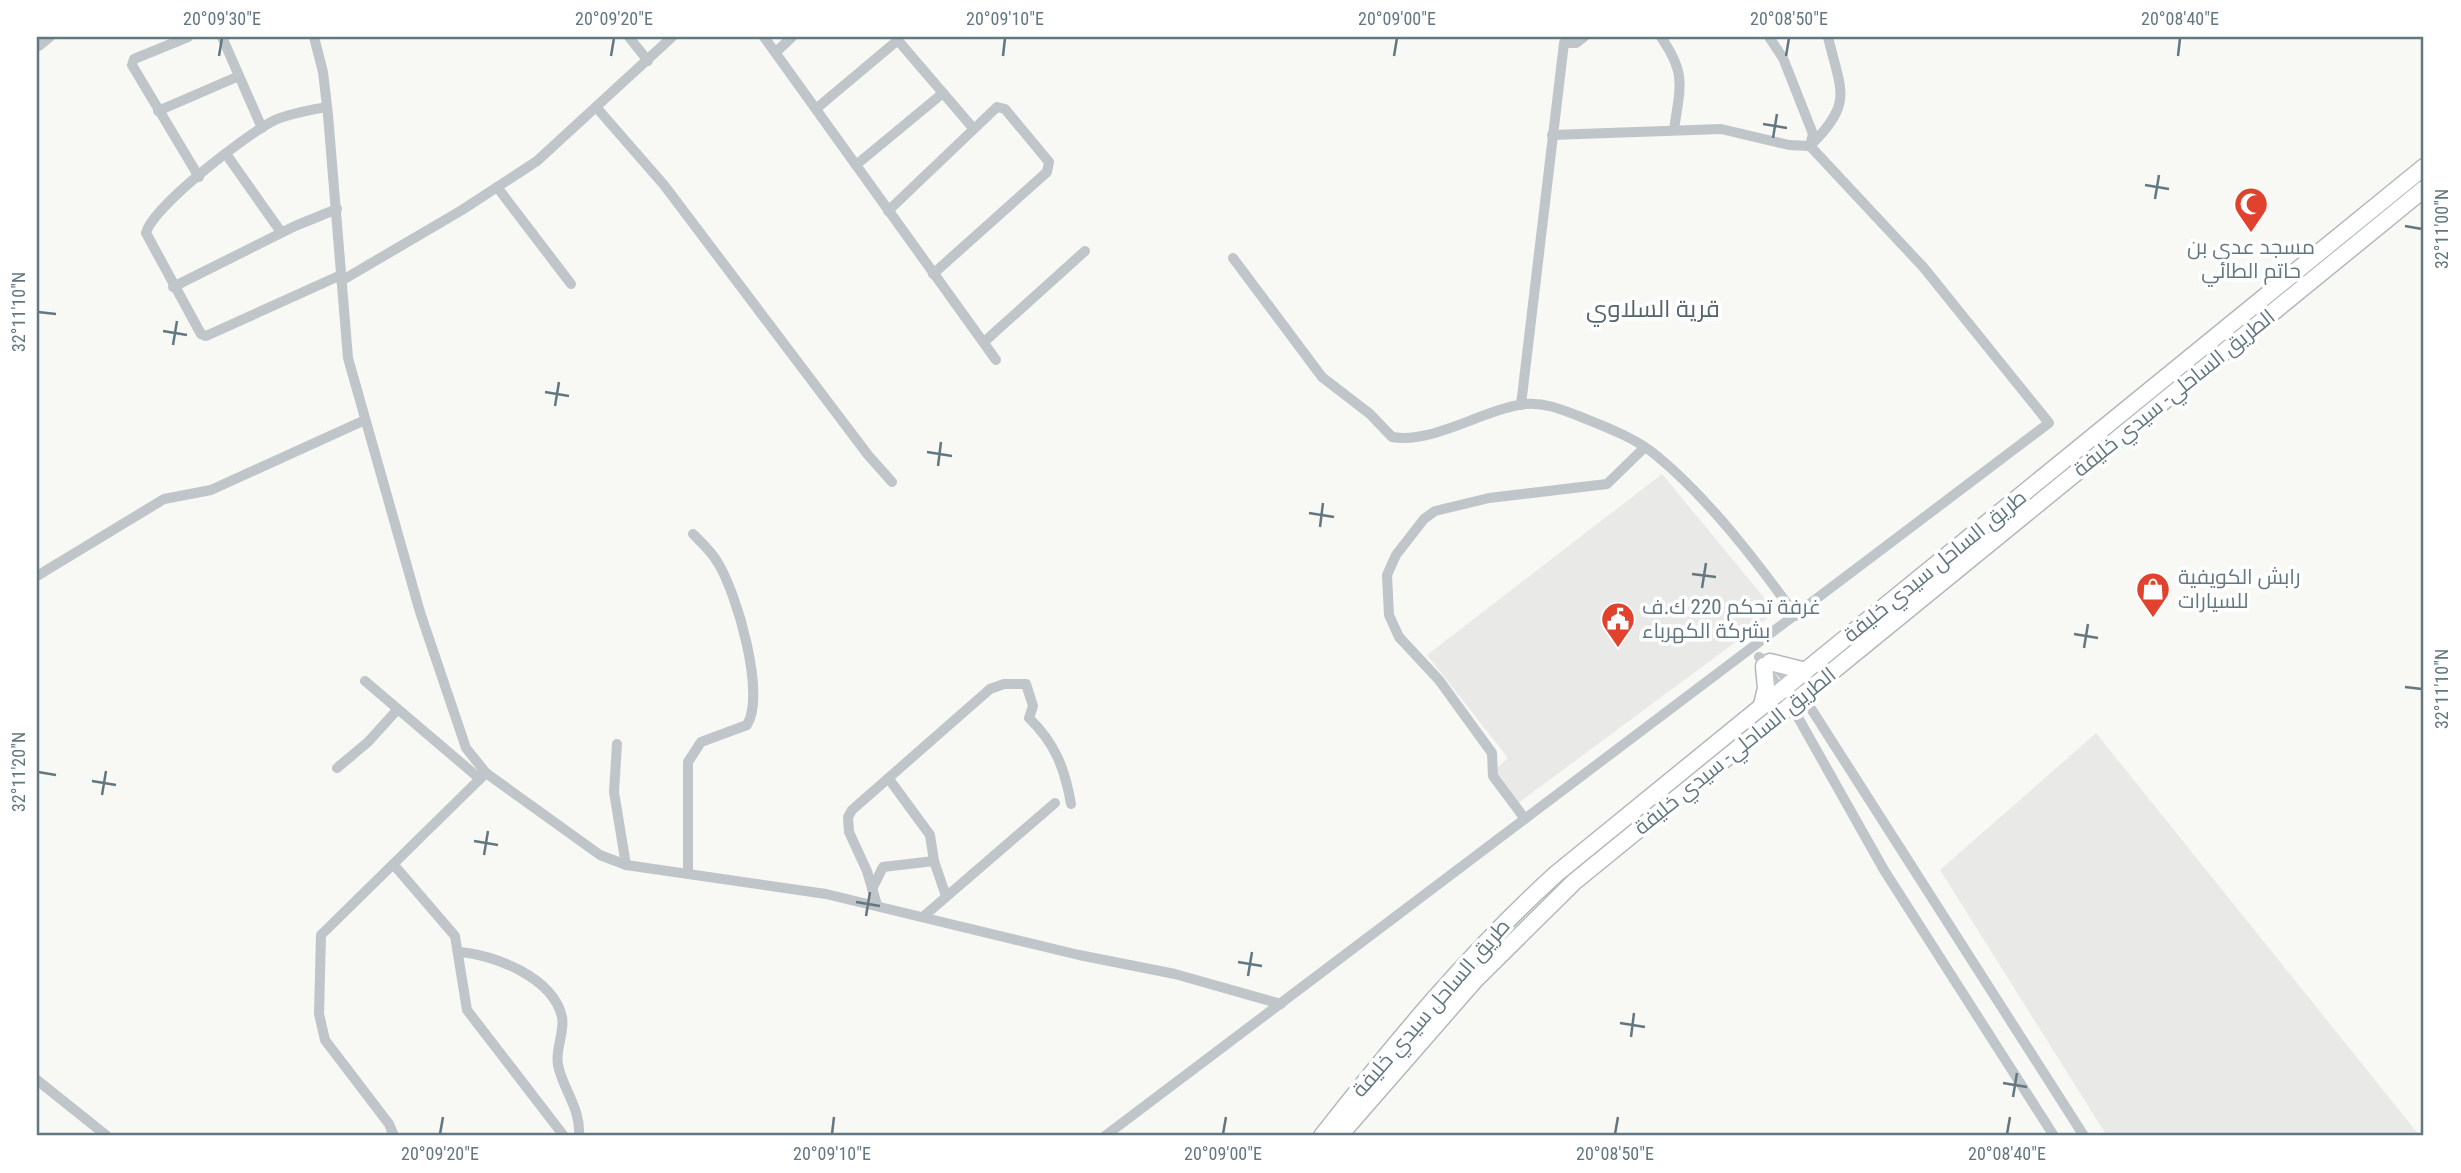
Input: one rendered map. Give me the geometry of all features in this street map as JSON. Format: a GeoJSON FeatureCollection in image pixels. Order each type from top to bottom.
{"type":"FeatureCollection","features":[{"type":"Feature","properties":{"kind":"highway","name":"طريق الساحل سيدي خليفة"},"geometry":{"type":"LineString","coordinates":[[1322,1136],[1450,980],[1491,935],[1556,874],[1762,705],[1792,694],[1806,671],[2424,167]]}},
{"type":"Feature","properties":{"kind":"highway","name":"الطريق الساحلي- سيدي خليفة"},"geometry":{"type":"LineString","coordinates":[[1339,1136],[1467,989],[1574,881],[1792,694],[2424,188]]}},
{"type":"Feature","properties":{"kind":"highway"},"geometry":{"type":"LineString","coordinates":[[1762,705],[1766,688],[1761,659],[1806,671]]}},
{"type":"Feature","properties":{"kind":"street"},"geometry":{"type":"LineString","coordinates":[[39,46],[50,37]]}},
{"type":"Feature","properties":{"kind":"street"},"geometry":{"type":"LineString","coordinates":[[188,37],[134,59],[132,65],[199,177]]}},
{"type":"Feature","properties":{"kind":"street"},"geometry":{"type":"LineString","coordinates":[[222,37],[262,128]]}},
{"type":"Feature","properties":{"kind":"street"},"geometry":{"type":"LineString","coordinates":[[314,37],[327,107],[348,358],[420,612],[466,748],[483,776]]}},
{"type":"Feature","properties":{"kind":"street"},"geometry":{"type":"LineString","coordinates":[[629,37],[648,61]]}},
{"type":"Feature","properties":{"kind":"street"},"geometry":{"type":"LineString","coordinates":[[327,107],[276,120],[262,128],[226,154],[148,225],[146,233],[150,243],[201,334],[206,336],[341,278],[497,187],[537,161],[672,37]]}},
{"type":"Feature","properties":{"kind":"street"},"geometry":{"type":"LineString","coordinates":[[764,37],[996,359]]}},
{"type":"Feature","properties":{"kind":"street"},"geometry":{"type":"LineString","coordinates":[[776,52],[792,37]]}},
{"type":"Feature","properties":{"kind":"street"},"geometry":{"type":"LineString","coordinates":[[1521,405],[1564,44],[1576,43],[1584,37]]}},
{"type":"Feature","properties":{"kind":"street"},"geometry":{"type":"LineString","coordinates":[[1661,37],[1679,62],[1681,82],[1674,130]]}},
{"type":"Feature","properties":{"kind":"street"},"geometry":{"type":"LineString","coordinates":[[1769,37],[1783,58],[1813,134],[1810,146]]}},
{"type":"Feature","properties":{"kind":"street"},"geometry":{"type":"LineString","coordinates":[[1810,146],[1834,121],[1841,106],[1828,37]]}},
{"type":"Feature","properties":{"kind":"street"},"geometry":{"type":"LineString","coordinates":[[817,108],[896,38],[972,128]]}},
{"type":"Feature","properties":{"kind":"street"},"geometry":{"type":"LineString","coordinates":[[158,111],[239,76]]}},
{"type":"Feature","properties":{"kind":"street"},"geometry":{"type":"LineString","coordinates":[[856,165],[943,93]]}},
{"type":"Feature","properties":{"kind":"street"},"geometry":{"type":"LineString","coordinates":[[888,211],[972,128],[1000,106],[1049,162],[1050,168],[933,274]]}},
{"type":"Feature","properties":{"kind":"street"},"geometry":{"type":"LineString","coordinates":[[596,107],[664,185],[867,455],[892,482]]}},
{"type":"Feature","properties":{"kind":"street"},"geometry":{"type":"LineString","coordinates":[[1105,1136],[1525,820],[1761,659],[1796,616],[2049,423],[1924,268],[1810,146],[1789,145],[1721,129],[1552,135]]}},
{"type":"Feature","properties":{"kind":"street"},"geometry":{"type":"LineString","coordinates":[[226,154],[281,232]]}},
{"type":"Feature","properties":{"kind":"street"},"geometry":{"type":"LineString","coordinates":[[497,187],[571,285]]}},
{"type":"Feature","properties":{"kind":"street"},"geometry":{"type":"LineString","coordinates":[[173,287],[281,232],[337,209]]}},
{"type":"Feature","properties":{"kind":"street"},"geometry":{"type":"LineString","coordinates":[[984,342],[1085,251]]}},
{"type":"Feature","properties":{"kind":"street"},"geometry":{"type":"LineString","coordinates":[[1233,258],[1322,377],[1370,414],[1391,438],[1460,426],[1521,405],[1547,405],[1609,429],[1655,454],[1690,488],[1760,568],[1796,616]]}},
{"type":"Feature","properties":{"kind":"street"},"geometry":{"type":"LineString","coordinates":[[37,576],[164,499],[211,490],[365,420]]}},
{"type":"Feature","properties":{"kind":"street"},"geometry":{"type":"LineString","coordinates":[[1525,820],[1493,776],[1492,753],[1439,680],[1399,637],[1389,615],[1387,575],[1396,555],[1424,519],[1435,511],[1489,498],[1606,484],[1644,448]]}},
{"type":"Feature","properties":{"kind":"street"},"geometry":{"type":"LineString","coordinates":[[688,874],[688,762],[701,742],[747,725],[754,707],[743,631],[734,600],[718,562],[693,534]]}},
{"type":"Feature","properties":{"kind":"street"},"geometry":{"type":"LineString","coordinates":[[1761,659],[1792,694],[2084,1136]]}},
{"type":"Feature","properties":{"kind":"street"},"geometry":{"type":"LineString","coordinates":[[365,681],[397,710],[483,776],[600,855],[626,865],[877,905],[1079,955],[1174,974],[1281,1004]]}},
{"type":"Feature","properties":{"kind":"street"},"geometry":{"type":"LineString","coordinates":[[877,905],[849,832],[848,817],[860,802],[990,689],[1004,684],[1026,684],[1033,706],[1029,719],[1046,735],[1059,756],[1071,804]]}},
{"type":"Feature","properties":{"kind":"street"},"geometry":{"type":"LineString","coordinates":[[1792,694],[1884,870],[2054,1136]]}},
{"type":"Feature","properties":{"kind":"street"},"geometry":{"type":"LineString","coordinates":[[337,768],[368,743],[397,710]]}},
{"type":"Feature","properties":{"kind":"street"},"geometry":{"type":"LineString","coordinates":[[617,744],[614,792],[626,865]]}},
{"type":"Feature","properties":{"kind":"street"},"geometry":{"type":"LineString","coordinates":[[394,1136],[388,1124],[325,1040],[320,1014],[321,935],[483,776]]}},
{"type":"Feature","properties":{"kind":"street"},"geometry":{"type":"LineString","coordinates":[[889,779],[930,835],[934,861],[946,896]]}},
{"type":"Feature","properties":{"kind":"street"},"geometry":{"type":"LineString","coordinates":[[924,916],[1055,803]]}},
{"type":"Feature","properties":{"kind":"street"},"geometry":{"type":"LineString","coordinates":[[872,889],[883,867],[934,861]]}},
{"type":"Feature","properties":{"kind":"street"},"geometry":{"type":"LineString","coordinates":[[394,865],[455,936],[467,1010],[564,1136]]}},
{"type":"Feature","properties":{"kind":"street"},"geometry":{"type":"LineString","coordinates":[[458,952],[490,956],[520,970],[538,984],[558,1007],[563,1019],[558,1045],[559,1068],[577,1111],[579,1136]]}},
{"type":"Feature","properties":{"kind":"street"},"geometry":{"type":"LineString","coordinates":[[37,1080],[107,1136]]}},
{"type":"Feature","properties":{"kind":"shaded area"},"geometry":{"type":"Polygon","coordinates":[[[1662,474],[1776,612],[1517,804],[1492,772],[1508,758],[1427,655],[1662,474]]]}},
{"type":"Feature","properties":{"kind":"shaded area"},"geometry":{"type":"Polygon","coordinates":[[[2096,733],[2420,1136],[2107,1136],[1940,870],[2096,733]]]}},
{"type":"Feature","properties":{"kind":"place","name":"مسجد عدي بن حاتم الطائي"},"geometry":{"type":"Point","coordinates":[2251,234]}},
{"type":"Feature","properties":{"kind":"place","name":"رابش الكويفية للسيارات"},"geometry":{"type":"Point","coordinates":[2153,619]}},
{"type":"Feature","properties":{"kind":"place","name":"غرفة تحكم 220 ك.ف بشركة الكهرباء"},"geometry":{"type":"Point","coordinates":[1618,649]}},
{"type":"Feature","properties":{"kind":"district","name":"قرية السلاوي"},"geometry":{"type":"Point","coordinates":[1653,309]}}]}
